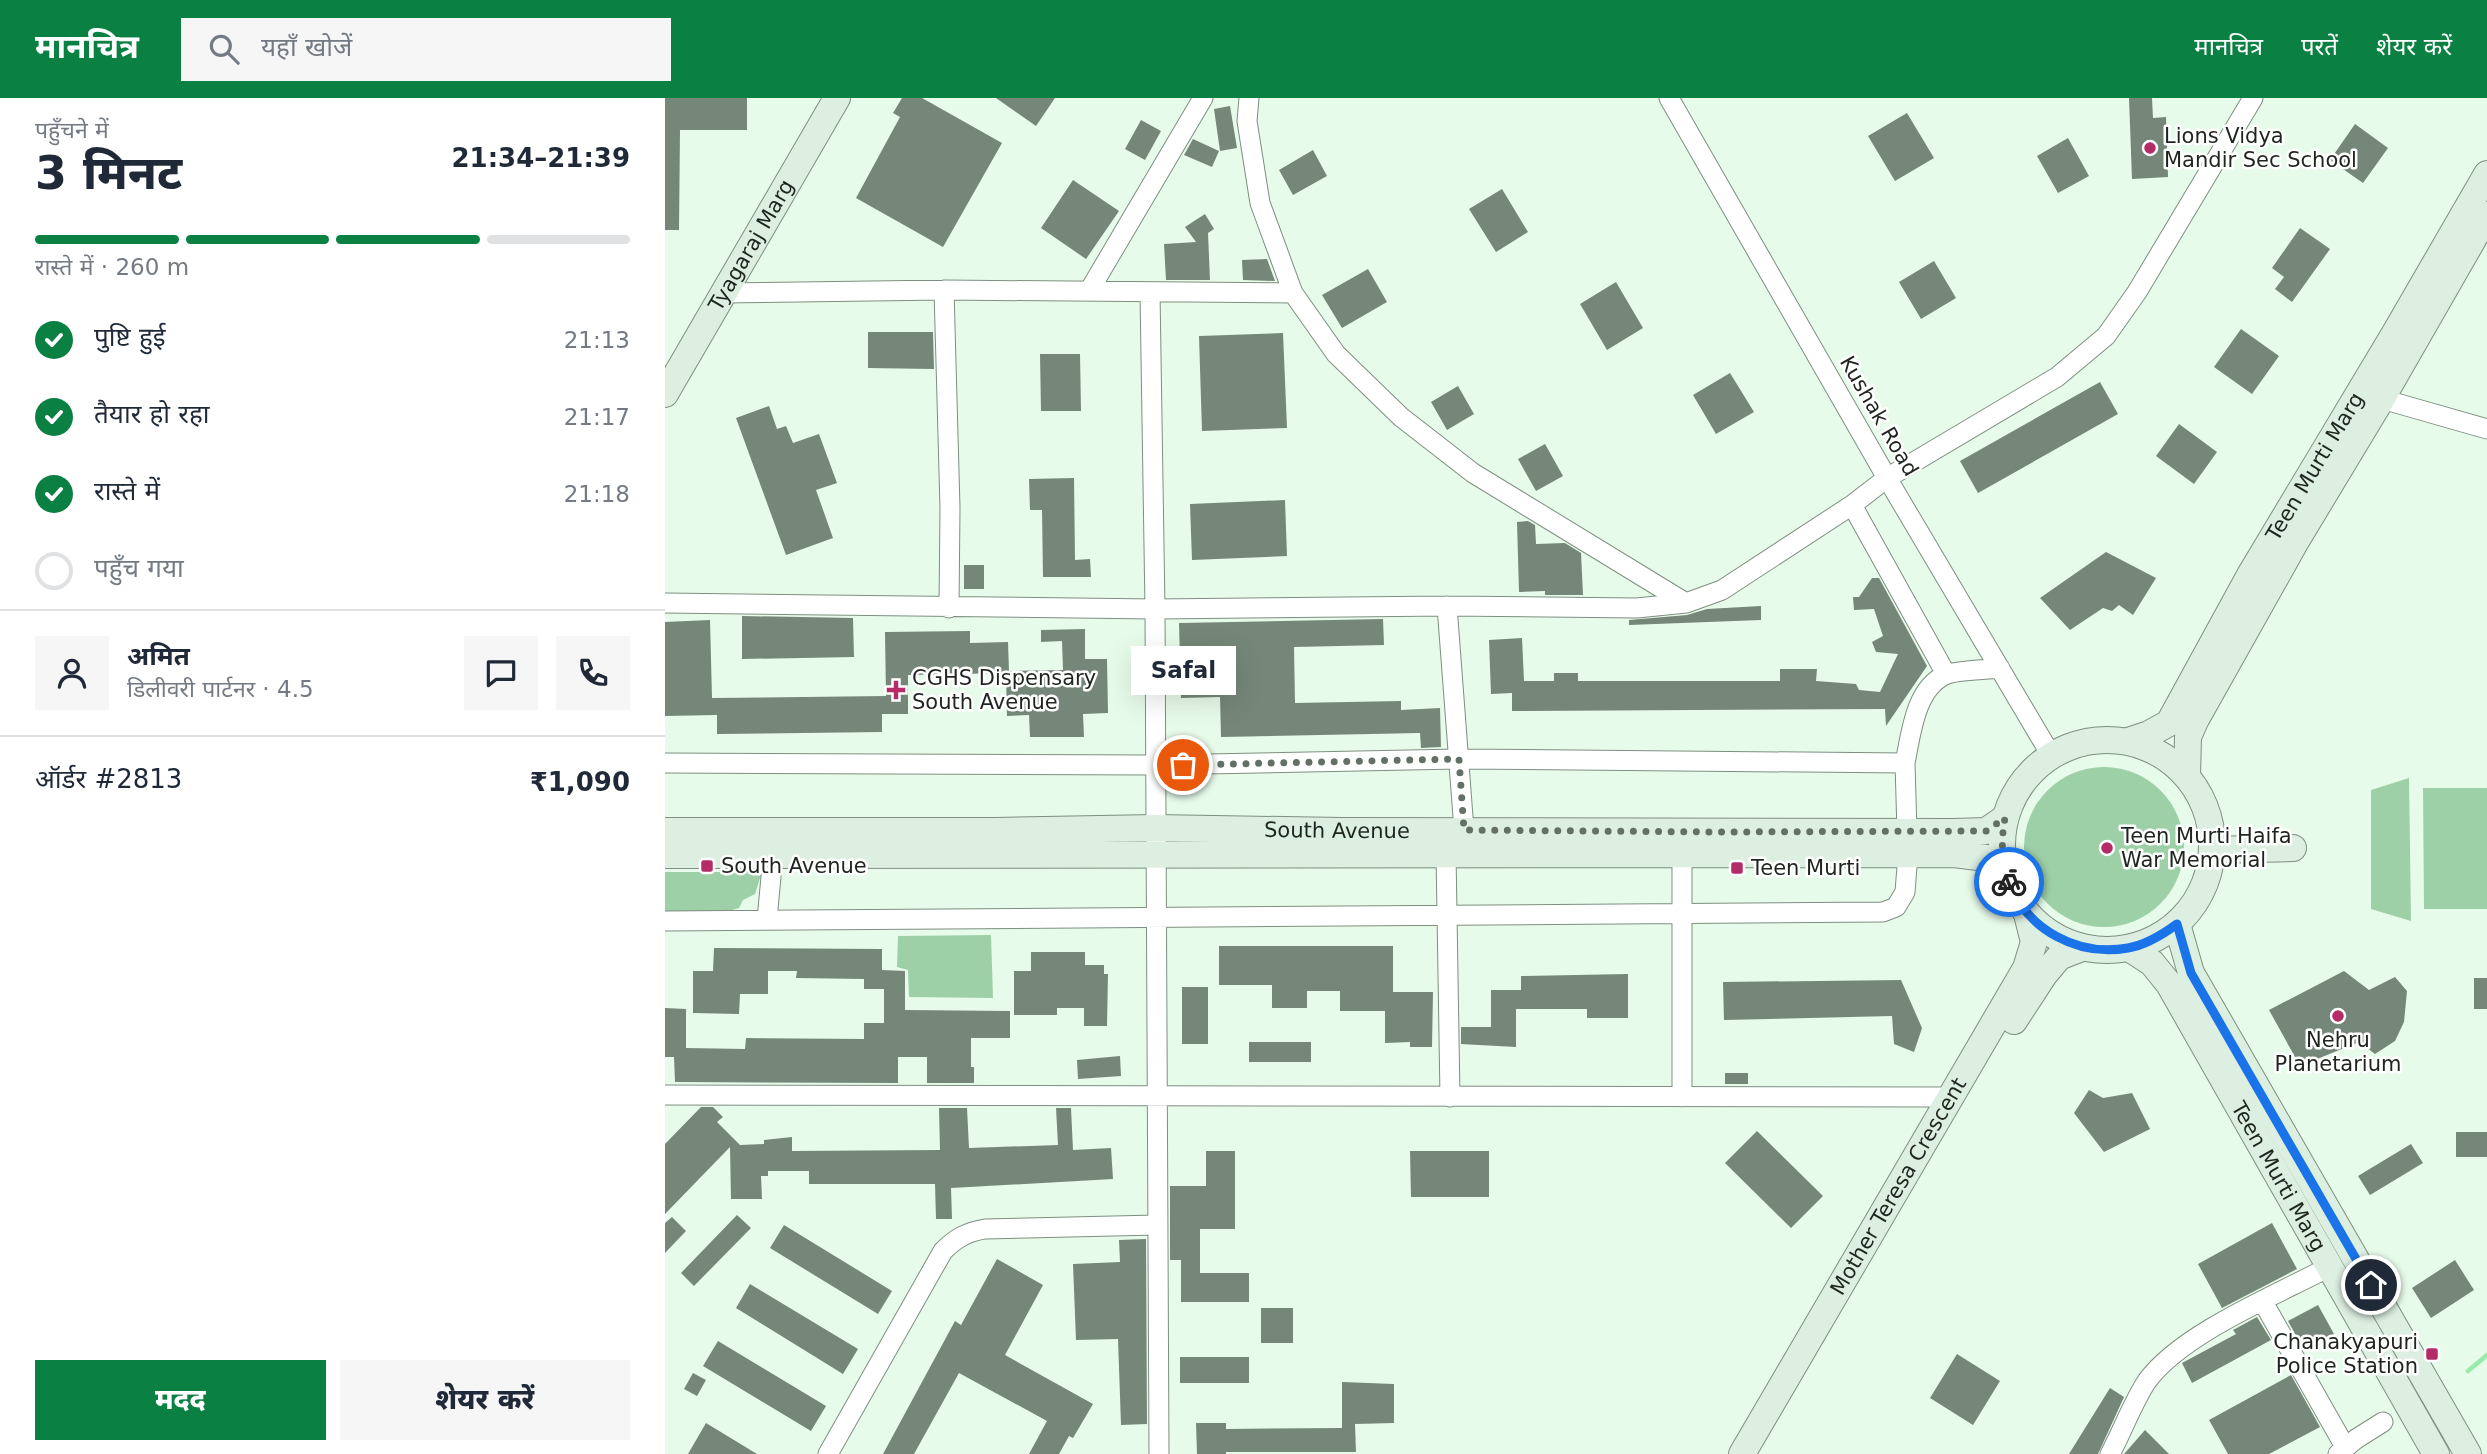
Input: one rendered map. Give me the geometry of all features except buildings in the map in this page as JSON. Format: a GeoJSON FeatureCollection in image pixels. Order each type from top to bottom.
{"type":"FeatureCollection","features":[{"type":"Feature","properties":{"kind":"main road","name":"Tyagaraj Marg"},"geometry":{"type":"LineString","coordinates":[[665,360],[817,98]]}},
{"type":"Feature","properties":{"kind":"main road","name":"Tyagaraj Marg"},"geometry":{"type":"LineString","coordinates":[[665,394],[837,98]]}},
{"type":"Feature","properties":{"kind":"main road","name":"Teen Murti Marg"},"geometry":{"type":"LineString","coordinates":[[2128,741],[2150,734],[2169,723],[2176,713],[2249,575],[2487,174]]}},
{"type":"Feature","properties":{"kind":"main road","name":"Teen Murti Marg"},"geometry":{"type":"LineString","coordinates":[[2187,776],[2188,737],[2195,720],[2296,541],[2382,399],[2487,215]]}},
{"type":"Feature","properties":{"kind":"main road"},"geometry":{"type":"LineString","coordinates":[[2089,741],[2128,741],[2160,754],[2187,776],[2201,798],[2210,823],[2212,850],[2207,878],[2195,903],[2177,924],[2162,935],[2129,948],[2106,950],[2082,947],[2052,935],[2027,914],[2013,894],[2005,870],[2002,846],[2005,818],[2015,793],[2031,772],[2051,755],[2089,741]]}},
{"type":"Feature","properties":{"kind":"main road","name":"South Avenue"},"geometry":{"type":"LineString","coordinates":[[665,831],[996,831],[1156,841],[1446,853],[1682,853],[1907,843],[1986,831],[2005,818]]}},
{"type":"Feature","properties":{"kind":"main road","name":"South Avenue"},"geometry":{"type":"LineString","coordinates":[[665,855],[773,855],[1156,841],[1342,831],[1464,830],[1907,843],[1986,858],[2005,870]]}},
{"type":"Feature","properties":{"kind":"main road"},"geometry":{"type":"LineString","coordinates":[[2212,850],[2293,848]]}},
{"type":"Feature","properties":{"kind":"main road","name":"Mother Teresa Crescent"},"geometry":{"type":"LineString","coordinates":[[1742,1454],[2026,968],[2034,942],[2027,914]]}},
{"type":"Feature","properties":{"kind":"main road","name":"Teen Murti Marg"},"geometry":{"type":"LineString","coordinates":[[2177,924],[2191,973],[2468,1454]]}},
{"type":"Feature","properties":{"kind":"main road","name":"Mother Teresa Crescent"},"geometry":{"type":"LineString","coordinates":[[1761,1454],[2024,1004],[2059,957],[2082,947]]}},
{"type":"Feature","properties":{"kind":"main road","name":"Teen Murti Marg"},"geometry":{"type":"LineString","coordinates":[[2129,948],[2153,962],[2169,984],[2436,1454]]}},
{"type":"Feature","properties":{"kind":"street"},"geometry":{"type":"LineString","coordinates":[[1089,291],[1203,98]]}},
{"type":"Feature","properties":{"kind":"street"},"geometry":{"type":"LineString","coordinates":[[1249,98],[1247,121],[1261,203],[1293,293],[1336,354],[1401,417],[1473,473],[1686,603]]}},
{"type":"Feature","properties":{"kind":"street","name":"Kushak Road"},"geometry":{"type":"LineString","coordinates":[[1669,98],[1887,478],[2051,755]]}},
{"type":"Feature","properties":{"kind":"street"},"geometry":{"type":"LineString","coordinates":[[665,603],[1155,610],[1447,606],[1637,608],[1686,603],[1722,590],[1852,505],[1887,478],[2057,377],[2106,336],[2137,292],[2253,98]]}},
{"type":"Feature","properties":{"kind":"street"},"geometry":{"type":"LineString","coordinates":[[944,290],[950,508],[949,608]]}},
{"type":"Feature","properties":{"kind":"street"},"geometry":{"type":"LineString","coordinates":[[723,293],[944,290],[1293,293]]}},
{"type":"Feature","properties":{"kind":"street"},"geometry":{"type":"LineString","coordinates":[[1150,292],[1155,610],[1159,1454]]}},
{"type":"Feature","properties":{"kind":"street"},"geometry":{"type":"LineString","coordinates":[[2382,399],[2487,429]]}},
{"type":"Feature","properties":{"kind":"street"},"geometry":{"type":"LineString","coordinates":[[1852,505],[1946,674]]}},
{"type":"Feature","properties":{"kind":"street"},"geometry":{"type":"LineString","coordinates":[[1447,606],[1464,830]]}},
{"type":"Feature","properties":{"kind":"street"},"geometry":{"type":"LineString","coordinates":[[665,921],[1883,912],[1896,907],[1905,892],[1905,763],[1914,718],[1927,690],[1946,674],[2000,668]]}},
{"type":"Feature","properties":{"kind":"street"},"geometry":{"type":"LineString","coordinates":[[665,763],[1155,765],[1459,759],[1905,763]]}},
{"type":"Feature","properties":{"kind":"street"},"geometry":{"type":"LineString","coordinates":[[1446,853],[1450,1097]]}},
{"type":"Feature","properties":{"kind":"street"},"geometry":{"type":"LineString","coordinates":[[1682,853],[1682,1097]]}},
{"type":"Feature","properties":{"kind":"street"},"geometry":{"type":"LineString","coordinates":[[767,920],[773,855]]}},
{"type":"Feature","properties":{"kind":"street"},"geometry":{"type":"LineString","coordinates":[[665,1095],[1950,1097]]}},
{"type":"Feature","properties":{"kind":"street"},"geometry":{"type":"LineString","coordinates":[[828,1454],[943,1251],[956,1238],[969,1231],[985,1229],[1157,1226]]}},
{"type":"Feature","properties":{"kind":"street"},"geometry":{"type":"LineString","coordinates":[[2111,1454],[2147,1381],[2174,1353],[2210,1329],[2329,1267]]}},
{"type":"Feature","properties":{"kind":"street"},"geometry":{"type":"LineString","coordinates":[[2263,1301],[2341,1450],[2383,1422]]}},
{"type":"Feature","properties":{"kind":"green space"},"geometry":{"type":"Polygon","coordinates":[[[2104,767],[2135,773],[2161,790],[2178,816],[2184,847],[2178,878],[2161,904],[2135,921],[2104,927],[2073,921],[2047,904],[2030,878],[2024,847],[2030,816],[2047,790],[2073,773],[2104,767]]]}},
{"type":"Feature","properties":{"kind":"green space"},"geometry":{"type":"Polygon","coordinates":[[[2409,778],[2411,921],[2371,909],[2371,790],[2409,778]]]}},
{"type":"Feature","properties":{"kind":"green space"},"geometry":{"type":"Polygon","coordinates":[[[2423,788],[2487,788],[2487,909],[2424,909],[2423,788]]]}},
{"type":"Feature","properties":{"kind":"green space"},"geometry":{"type":"Polygon","coordinates":[[[665,872],[762,872],[755,894],[743,900],[739,908],[729,911],[665,912],[665,872]]]}},
{"type":"Feature","properties":{"kind":"green space"},"geometry":{"type":"Polygon","coordinates":[[[991,935],[993,998],[909,997],[908,970],[897,967],[898,936],[991,935]]]}},
{"type":"Feature","properties":{"kind":"waterway"},"geometry":{"type":"LineString","coordinates":[[2468,1371],[2487,1355]]}},
{"type":"Feature","properties":{"kind":"way so far"},"geometry":{"type":"LineString","coordinates":[[1183,765],[1459,759],[1464,830],[1986,831],[2005,818],[2002,846],[2009,882]]}},
{"type":"Feature","properties":{"kind":"place","name":"Lions Vidya Mandir Sec School"},"geometry":{"type":"Point","coordinates":[2150,148]}},
{"type":"Feature","properties":{"kind":"place","name":"CGHS Dispensary South Avenue"},"geometry":{"type":"Point","coordinates":[896,690]}},
{"type":"Feature","properties":{"kind":"place","name":"Safal"},"geometry":{"type":"Point","coordinates":[1183,765]}},
{"type":"Feature","properties":{"kind":"place","name":"Teen Murti Haifa War Memorial"},"geometry":{"type":"Point","coordinates":[2107,848]}},
{"type":"Feature","properties":{"kind":"place","name":"South Avenue"},"geometry":{"type":"Point","coordinates":[707,866]}},
{"type":"Feature","properties":{"kind":"place","name":"Teen Murti"},"geometry":{"type":"Point","coordinates":[1737,868]}},
{"type":"Feature","properties":{"kind":"place","name":"Nehru Planetarium"},"geometry":{"type":"Point","coordinates":[2338,1016]}},
{"type":"Feature","properties":{"kind":"place","name":"Chanakyapuri Police Station"},"geometry":{"type":"Point","coordinates":[2432,1354]}},
{"type":"Feature","properties":{"kind":"route"},"geometry":{"type":"LineString","coordinates":[[2009,882],[2013,894],[2027,914],[2052,935],[2082,947],[2106,950],[2129,948],[2146,943],[2177,924],[2191,973],[2371,1285]]}}]}
